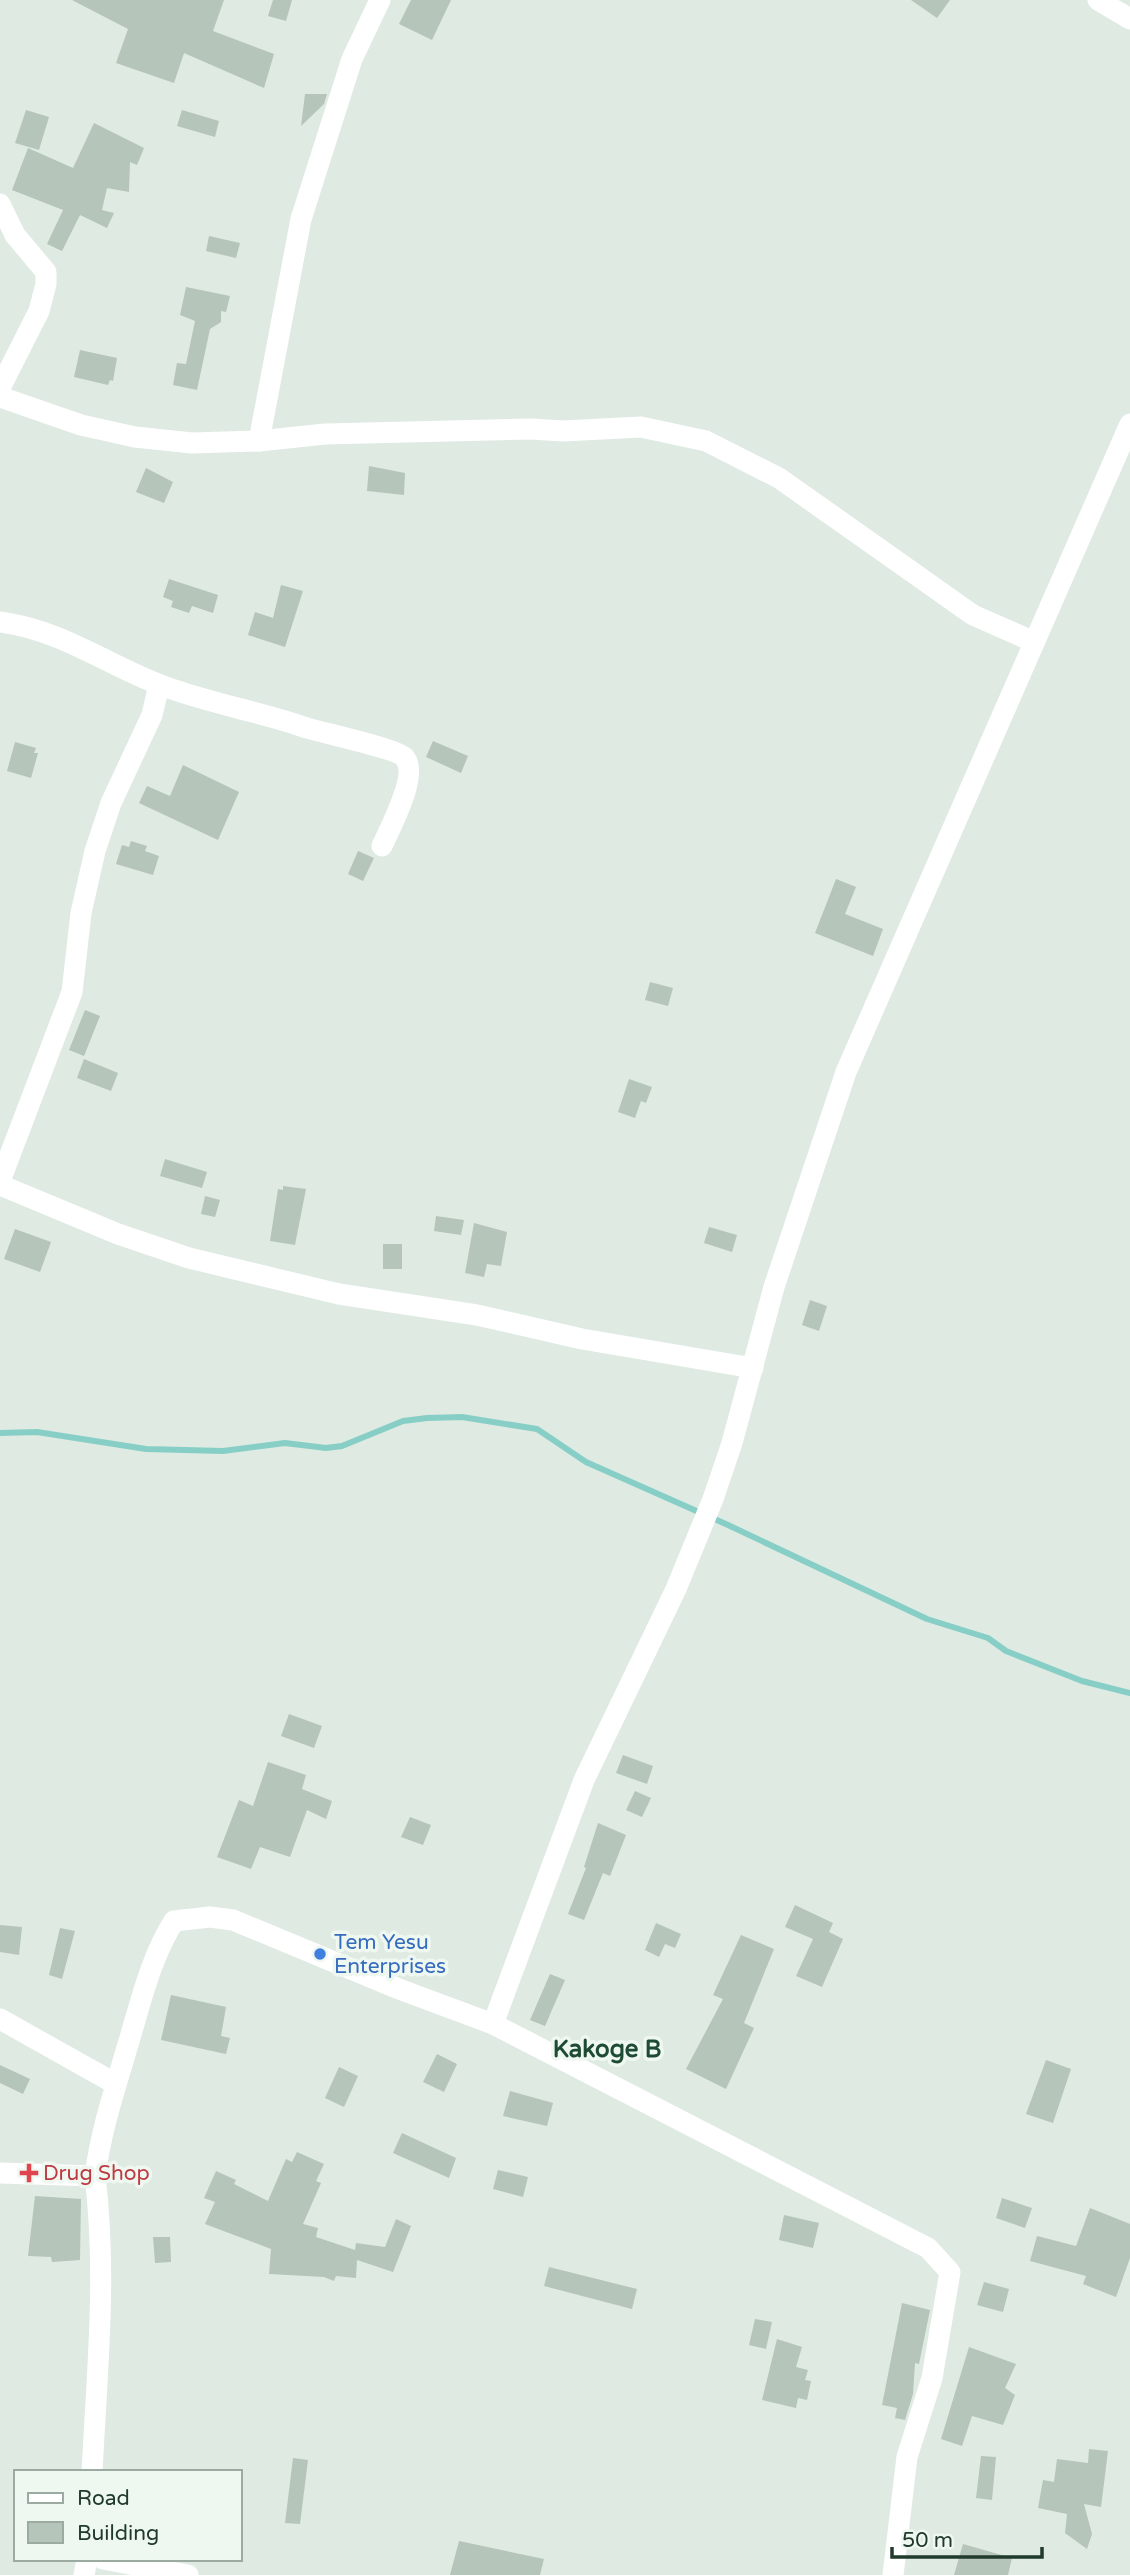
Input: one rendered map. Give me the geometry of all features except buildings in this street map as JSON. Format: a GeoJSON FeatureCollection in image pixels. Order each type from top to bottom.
{"type":"FeatureCollection","features":[{"type":"Feature","properties":{"kind":"street"},"geometry":{"type":"LineString","coordinates":[[259,441],[301,219],[352,59],[380,0]]}},
{"type":"Feature","properties":{"kind":"street"},"geometry":{"type":"LineString","coordinates":[[1098,0],[1130,19]]}},
{"type":"Feature","properties":{"kind":"street"},"geometry":{"type":"LineString","coordinates":[[0,204],[15,235],[46,272],[46,284],[39,311],[0,388]]}},
{"type":"Feature","properties":{"kind":"street"},"geometry":{"type":"LineString","coordinates":[[0,397],[81,425],[135,438],[192,443],[259,441],[325,434],[641,427],[670,431],[706,441],[779,478],[972,615],[1032,642]]}},
{"type":"Feature","properties":{"kind":"street"},"geometry":{"type":"LineString","coordinates":[[493,2024],[584,1780],[703,1527],[732,1443],[774,1287],[846,1072],[1032,642],[1110,475],[1130,424]]}},
{"type":"Feature","properties":{"kind":"street"},"geometry":{"type":"LineString","coordinates":[[0,622],[51,632],[159,685],[344,740],[390,749],[405,757],[411,771],[382,846]]}},
{"type":"Feature","properties":{"kind":"street"},"geometry":{"type":"LineString","coordinates":[[159,685],[152,715],[111,803],[95,852],[81,913],[72,992],[0,1183],[118,1234],[189,1258],[339,1294],[477,1315],[582,1339],[753,1368]]}},
{"type":"Feature","properties":{"kind":"street"},"geometry":{"type":"LineString","coordinates":[[92,2470],[102,2270],[95,2176],[104,2119],[160,1945],[174,1921],[190,1918],[233,1920],[399,1989],[493,2024],[928,2248],[950,2272],[932,2378],[907,2457],[893,2575]]}},
{"type":"Feature","properties":{"kind":"street"},"geometry":{"type":"LineString","coordinates":[[0,2019],[116,2084]]}},
{"type":"Feature","properties":{"kind":"street"},"geometry":{"type":"LineString","coordinates":[[0,2173],[95,2176]]}},
{"type":"Feature","properties":{"kind":"street"},"geometry":{"type":"LineString","coordinates":[[114,2561],[188,2575]]}},
{"type":"Feature","properties":{"kind":"waterway"},"geometry":{"type":"LineString","coordinates":[[0,1433],[37,1432],[146,1449],[223,1451],[285,1443],[326,1448],[342,1446],[403,1421],[427,1418],[462,1417],[537,1429],[586,1462],[728,1525],[927,1619],[988,1638],[1006,1651],[1082,1681],[1130,1693]]}},
{"type":"Feature","properties":{"kind":"place","name":"Tem Yesu Enterprises"},"geometry":{"type":"Point","coordinates":[320,1954]}},
{"type":"Feature","properties":{"kind":"place","name":"Drug Shop"},"geometry":{"type":"Point","coordinates":[29,2173]}},
{"type":"Feature","properties":{"kind":"district","name":"Kakoge B"},"geometry":{"type":"Point","coordinates":[607,2049]}}]}
